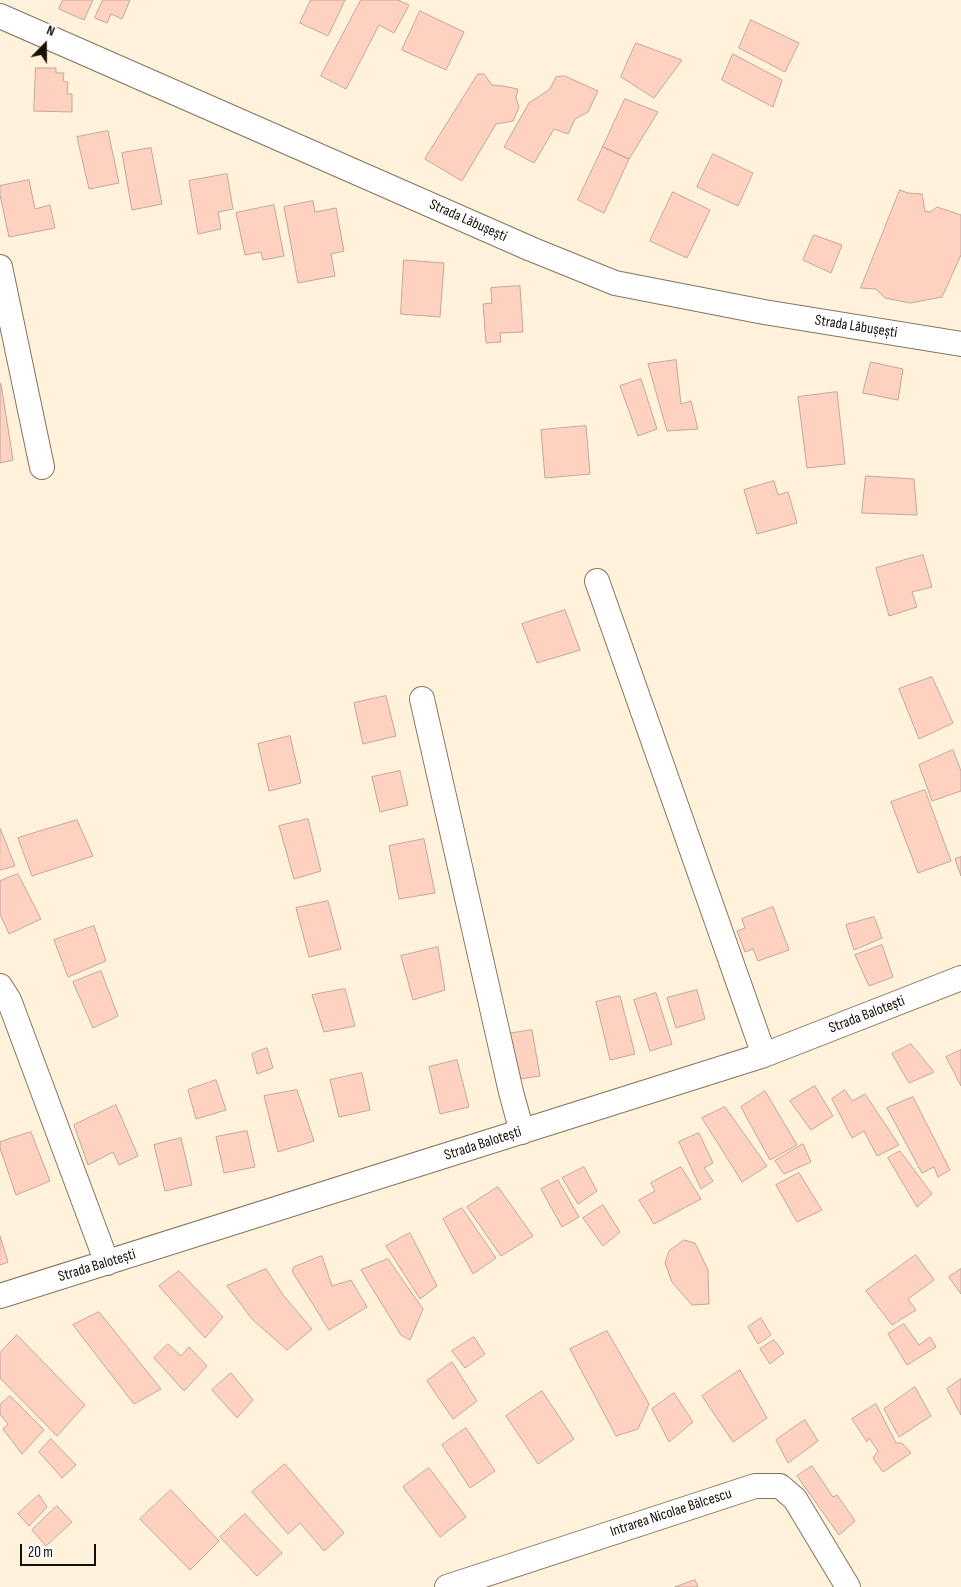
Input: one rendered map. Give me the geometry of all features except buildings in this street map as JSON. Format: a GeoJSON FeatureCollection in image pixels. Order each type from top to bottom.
{"type":"FeatureCollection","features":[{"type":"Feature","properties":{"kind":"street","name":"Strada Lăbușești"},"geometry":{"type":"LineString","coordinates":[[0,16],[531,249],[614,283],[764,312],[961,344]]}},
{"type":"Feature","properties":{"kind":"street"},"geometry":{"type":"LineString","coordinates":[[0,267],[42,467]]}},
{"type":"Feature","properties":{"kind":"street"},"geometry":{"type":"LineString","coordinates":[[597,581],[764,1055]]}},
{"type":"Feature","properties":{"kind":"street"},"geometry":{"type":"LineString","coordinates":[[422,699],[511,1092],[522,1132]]}},
{"type":"Feature","properties":{"kind":"street","name":"Strada Balotești"},"geometry":{"type":"LineString","coordinates":[[0,1296],[764,1055],[961,978]]}},
{"type":"Feature","properties":{"kind":"street"},"geometry":{"type":"LineString","coordinates":[[0,986],[10,1000],[108,1263]]}},
{"type":"Feature","properties":{"kind":"street","name":"Intrarea Nicolae Bălcescu"},"geometry":{"type":"LineString","coordinates":[[447,1587],[755,1486],[780,1486],[796,1499],[848,1587]]}}]}
